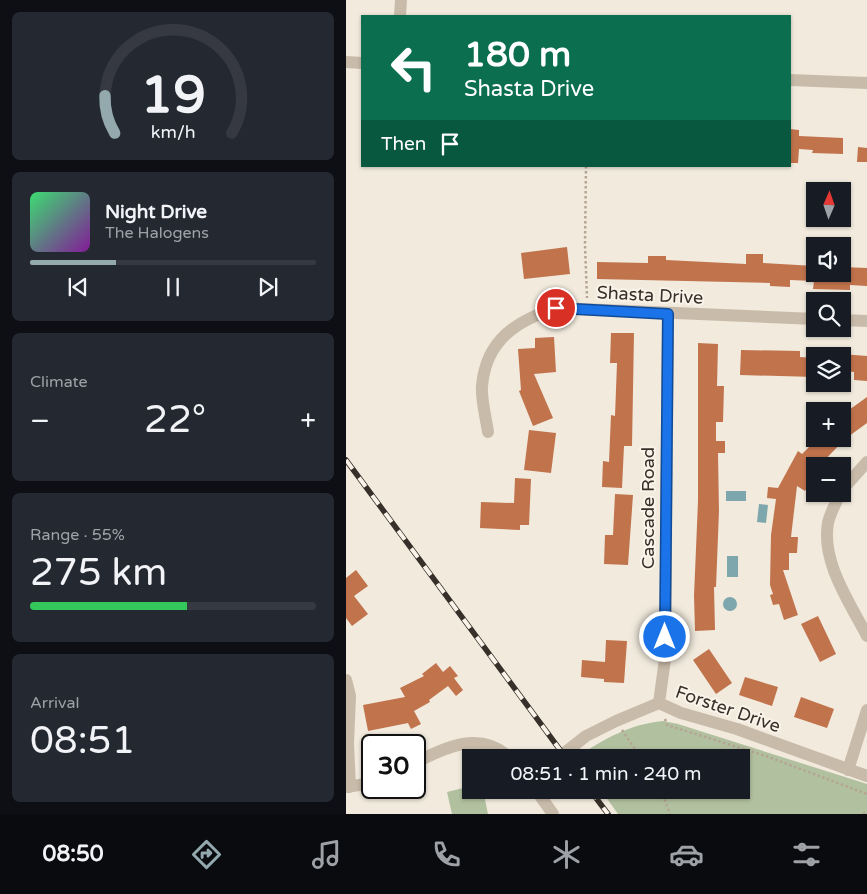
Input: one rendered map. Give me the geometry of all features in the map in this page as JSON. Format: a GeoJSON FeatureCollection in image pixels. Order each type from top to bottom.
{"type":"FeatureCollection","features":[{"type":"Feature","properties":{"kind":"street"},"geometry":{"type":"LineString","coordinates":[[400,0],[400,15]]}},
{"type":"Feature","properties":{"kind":"street"},"geometry":{"type":"LineString","coordinates":[[346,62],[361,62]]}},
{"type":"Feature","properties":{"kind":"street"},"geometry":{"type":"LineString","coordinates":[[791,80],[867,83]]}},
{"type":"Feature","properties":{"kind":"street","name":"Shasta Drive"},"geometry":{"type":"LineString","coordinates":[[488,432],[482,386],[489,361],[498,344],[513,326],[529,316],[556,308],[806,319]]}},
{"type":"Feature","properties":{"kind":"street","name":"Cascade Road"},"geometry":{"type":"LineString","coordinates":[[659,703],[665,659],[668,314]]}},
{"type":"Feature","properties":{"kind":"street"},"geometry":{"type":"LineString","coordinates":[[851,320],[867,321]]}},
{"type":"Feature","properties":{"kind":"street"},"geometry":{"type":"LineString","coordinates":[[851,480],[867,462]]}},
{"type":"Feature","properties":{"kind":"street"},"geometry":{"type":"LineString","coordinates":[[837,502],[828,522],[830,549],[836,576],[866,633]]}},
{"type":"Feature","properties":{"kind":"street"},"geometry":{"type":"LineString","coordinates":[[346,680],[350,696],[348,787],[361,785]]}},
{"type":"Feature","properties":{"kind":"street","name":"Forster Drive"},"geometry":{"type":"LineString","coordinates":[[569,749],[586,736],[616,720],[659,703],[681,713],[737,729],[867,776]]}},
{"type":"Feature","properties":{"kind":"street"},"geometry":{"type":"LineString","coordinates":[[848,770],[867,710]]}},
{"type":"Feature","properties":{"kind":"street"},"geometry":{"type":"LineString","coordinates":[[426,757],[434,752],[466,742],[491,746],[496,749]]}},
{"type":"Feature","properties":{"kind":"street"},"geometry":{"type":"LineString","coordinates":[[542,799],[553,814]]}},
{"type":"Feature","properties":{"kind":"path"},"geometry":{"type":"LineString","coordinates":[[586,167],[584,245],[587,310]]}},
{"type":"Feature","properties":{"kind":"path"},"geometry":{"type":"LineString","coordinates":[[659,703],[667,725],[766,756],[867,794]]}},
{"type":"Feature","properties":{"kind":"path"},"geometry":{"type":"LineString","coordinates":[[616,720],[635,749]]}},
{"type":"Feature","properties":{"kind":"path"},"geometry":{"type":"LineString","coordinates":[[664,799],[670,814]]}},
{"type":"Feature","properties":{"kind":"path"},"geometry":{"type":"LineString","coordinates":[[863,814],[867,812]]}},
{"type":"Feature","properties":{"kind":"green space"},"geometry":{"type":"Polygon","coordinates":[[[663,721],[678,724],[867,784],[867,814],[618,814],[607,799],[750,799],[750,749],[589,749],[618,733],[639,725],[663,721]]]}},
{"type":"Feature","properties":{"kind":"green space"},"geometry":{"type":"Polygon","coordinates":[[[462,788],[462,799],[485,799],[488,814],[452,814],[447,792],[462,788]]]}},
{"type":"Feature","properties":{"kind":"water"},"geometry":{"type":"Polygon","coordinates":[[[726,491],[746,491],[746,501],[726,501],[726,491]]]}},
{"type":"Feature","properties":{"kind":"water"},"geometry":{"type":"Polygon","coordinates":[[[759,504],[768,505],[766,523],[757,522],[759,504]]]}},
{"type":"Feature","properties":{"kind":"water"},"geometry":{"type":"Polygon","coordinates":[[[727,556],[738,556],[738,577],[727,577],[727,556]]]}},
{"type":"Feature","properties":{"kind":"water"},"geometry":{"type":"Polygon","coordinates":[[[730,597],[735,599],[737,604],[735,609],[730,611],[725,609],[723,604],[725,599],[730,597]]]}},
{"type":"Feature","properties":{"kind":"building"},"geometry":{"type":"Polygon","coordinates":[[[791,129],[799,130],[799,136],[843,138],[843,154],[812,153],[813,150],[799,149],[798,163],[791,163],[791,129]]]}},
{"type":"Feature","properties":{"kind":"building"},"geometry":{"type":"Polygon","coordinates":[[[858,147],[867,148],[867,162],[857,162],[858,147]]]}},
{"type":"Feature","properties":{"kind":"building"},"geometry":{"type":"Polygon","coordinates":[[[567,247],[570,274],[524,279],[521,253],[567,247]]]}},
{"type":"Feature","properties":{"kind":"building"},"geometry":{"type":"Polygon","coordinates":[[[746,254],[763,254],[763,263],[806,265],[806,281],[790,280],[790,287],[770,286],[770,283],[597,279],[597,262],[648,263],[648,256],[666,256],[666,260],[746,264],[746,254]]]}},
{"type":"Feature","properties":{"kind":"building"},"geometry":{"type":"Polygon","coordinates":[[[851,267],[867,268],[867,286],[850,285],[850,290],[813,289],[814,282],[851,282],[851,267]]]}},
{"type":"Feature","properties":{"kind":"building"},"geometry":{"type":"Polygon","coordinates":[[[611,333],[634,333],[632,446],[624,446],[622,488],[602,487],[603,461],[609,462],[611,415],[615,416],[617,363],[610,363],[611,333]]]}},
{"type":"Feature","properties":{"kind":"building"},"geometry":{"type":"Polygon","coordinates":[[[554,337],[556,372],[534,374],[553,418],[533,426],[519,391],[521,390],[518,349],[535,348],[535,338],[554,337]]]}},
{"type":"Feature","properties":{"kind":"building"},"geometry":{"type":"Polygon","coordinates":[[[698,343],[718,344],[717,386],[724,386],[723,422],[716,422],[716,441],[725,441],[725,453],[718,453],[719,511],[716,587],[714,587],[715,630],[695,631],[694,596],[698,501],[698,343]]]}},
{"type":"Feature","properties":{"kind":"building"},"geometry":{"type":"Polygon","coordinates":[[[741,350],[800,351],[800,357],[806,357],[806,377],[740,375],[741,350]]]}},
{"type":"Feature","properties":{"kind":"building"},"geometry":{"type":"Polygon","coordinates":[[[851,355],[867,356],[867,381],[854,380],[854,372],[851,372],[851,355]]]}},
{"type":"Feature","properties":{"kind":"building"},"geometry":{"type":"Polygon","coordinates":[[[867,397],[867,423],[851,435],[851,409],[867,397]]]}},
{"type":"Feature","properties":{"kind":"building"},"geometry":{"type":"Polygon","coordinates":[[[529,430],[556,433],[551,473],[524,470],[529,430]]]}},
{"type":"Feature","properties":{"kind":"building"},"geometry":{"type":"Polygon","coordinates":[[[809,447],[837,447],[828,457],[806,457],[806,489],[805,491],[797,486],[791,537],[798,537],[797,553],[789,553],[789,570],[783,570],[798,615],[784,620],[779,604],[773,605],[770,595],[773,594],[770,585],[771,535],[776,499],[767,498],[768,487],[778,488],[798,451],[802,454],[809,447]]]}},
{"type":"Feature","properties":{"kind":"building"},"geometry":{"type":"Polygon","coordinates":[[[515,478],[531,479],[529,525],[520,525],[520,530],[480,528],[481,502],[514,503],[515,478]]]}},
{"type":"Feature","properties":{"kind":"building"},"geometry":{"type":"Polygon","coordinates":[[[615,494],[633,495],[628,565],[604,564],[605,535],[613,535],[615,494]]]}},
{"type":"Feature","properties":{"kind":"building"},"geometry":{"type":"Polygon","coordinates":[[[356,570],[368,586],[354,596],[368,614],[352,626],[346,618],[346,578],[356,570]]]}},
{"type":"Feature","properties":{"kind":"building"},"geometry":{"type":"Polygon","coordinates":[[[818,616],[836,654],[820,662],[801,624],[818,616]]]}},
{"type":"Feature","properties":{"kind":"building"},"geometry":{"type":"Polygon","coordinates":[[[606,640],[627,641],[624,683],[604,682],[604,679],[581,677],[582,660],[605,662],[606,640]]]}},
{"type":"Feature","properties":{"kind":"building"},"geometry":{"type":"Polygon","coordinates":[[[709,649],[732,683],[716,694],[693,660],[709,649]]]}},
{"type":"Feature","properties":{"kind":"building"},"geometry":{"type":"Polygon","coordinates":[[[436,663],[443,672],[450,666],[458,676],[454,678],[463,690],[456,696],[448,686],[429,700],[430,702],[414,711],[421,724],[411,729],[408,723],[368,731],[363,705],[405,697],[400,688],[424,676],[422,674],[436,663]]]}},
{"type":"Feature","properties":{"kind":"building"},"geometry":{"type":"Polygon","coordinates":[[[745,677],[778,687],[772,706],[739,695],[745,677]]]}},
{"type":"Feature","properties":{"kind":"building"},"geometry":{"type":"Polygon","coordinates":[[[801,697],[834,709],[827,728],[794,717],[801,697]]]}},
{"type":"Feature","properties":{"kind":"railway"},"geometry":{"type":"LineString","coordinates":[[346,460],[559,749]]}},
{"type":"Feature","properties":{"kind":"railway"},"geometry":{"type":"LineString","coordinates":[[597,799],[608,814]]}},
{"type":"Feature","properties":{"kind":"route"},"geometry":{"type":"LineString","coordinates":[[556,308],[668,314],[665,637]]}}]}
